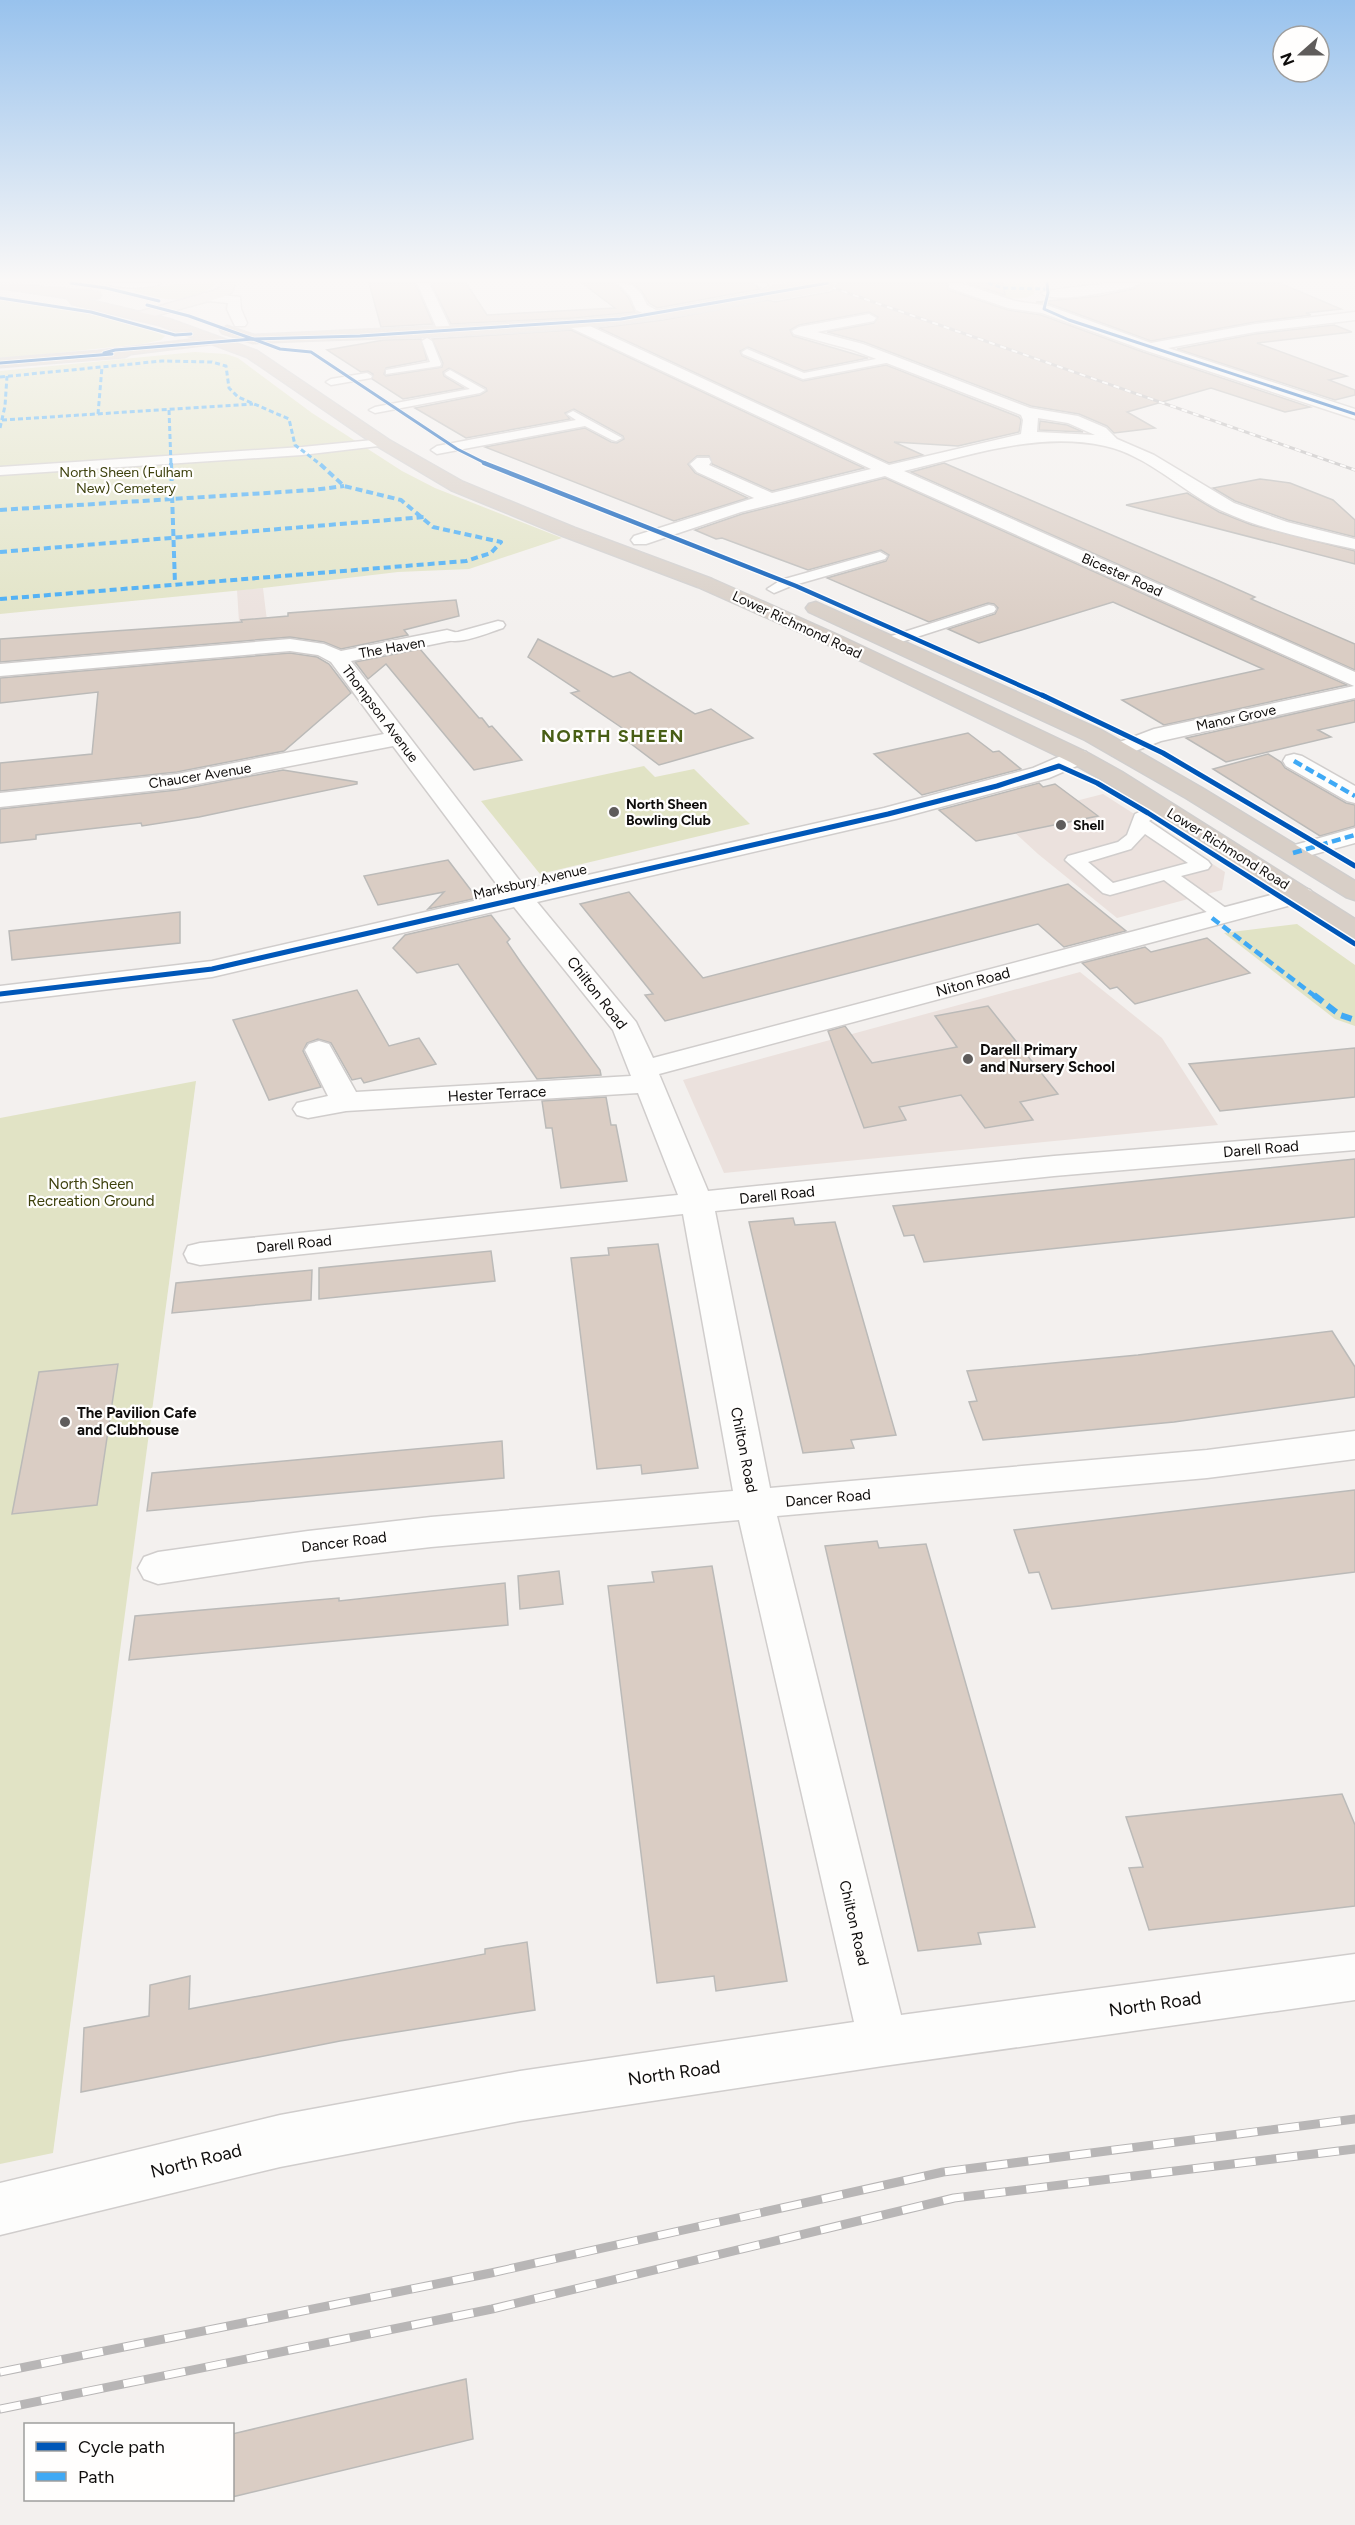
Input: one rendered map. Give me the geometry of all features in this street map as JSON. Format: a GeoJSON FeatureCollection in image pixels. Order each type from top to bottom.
{"type":"FeatureCollection","features":[{"type":"Feature","properties":{"kind":"highway","name":"Lower Richmond Road"},"geometry":{"type":"LineString","coordinates":[[321,401],[394,441],[457,486],[715,588],[831,639],[1078,757],[1114,777],[1355,930]]}},
{"type":"Feature","properties":{"kind":"highway","name":"Lower Richmond Road"},"geometry":{"type":"LineString","coordinates":[[361,401],[437,450],[518,489],[640,540],[774,589],[1093,735],[1355,892]]}},
{"type":"Feature","properties":{"kind":"street","name":"Bicester Road"},"geometry":{"type":"LineString","coordinates":[[739,401],[889,471],[1355,680]]}},
{"type":"Feature","properties":{"kind":"street"},"geometry":{"type":"LineString","coordinates":[[998,401],[1027,412],[1072,419],[1107,435],[1107,441]]}},
{"type":"Feature","properties":{"kind":"street"},"geometry":{"type":"LineString","coordinates":[[1316,401],[1355,414]]}},
{"type":"Feature","properties":{"kind":"street"},"geometry":{"type":"LineString","coordinates":[[1027,412],[1030,420],[1028,436]]}},
{"type":"Feature","properties":{"kind":"street"},"geometry":{"type":"LineString","coordinates":[[640,540],[694,521],[1028,436],[1075,437],[1107,441],[1141,453],[1210,498],[1248,515],[1293,530],[1355,544]]}},
{"type":"Feature","properties":{"kind":"street"},"geometry":{"type":"LineString","coordinates":[[703,462],[698,464],[773,500]]}},
{"type":"Feature","properties":{"kind":"street","name":"The Haven"},"geometry":{"type":"LineString","coordinates":[[338,658],[447,636]]}},
{"type":"Feature","properties":{"kind":"street","name":"Thompson Avenue"},"geometry":{"type":"LineString","coordinates":[[0,670],[280,645],[324,650],[338,658],[520,898]]}},
{"type":"Feature","properties":{"kind":"street","name":"Manor Grove"},"geometry":{"type":"LineString","coordinates":[[1120,750],[1154,736],[1355,692]]}},
{"type":"Feature","properties":{"kind":"street","name":"Chaucer Avenue"},"geometry":{"type":"LineString","coordinates":[[0,800],[177,781],[398,738]]}},
{"type":"Feature","properties":{"kind":"street","name":"Marksbury Avenue"},"geometry":{"type":"LineString","coordinates":[[0,994],[212,969],[888,814],[1041,773],[1078,757]]}},
{"type":"Feature","properties":{"kind":"street"},"geometry":{"type":"LineString","coordinates":[[1294,761],[1355,796]]}},
{"type":"Feature","properties":{"kind":"street"},"geometry":{"type":"LineString","coordinates":[[1293,854],[1355,835]]}},
{"type":"Feature","properties":{"kind":"street","name":"Niton Road"},"geometry":{"type":"LineString","coordinates":[[646,1077],[1223,915],[1301,896]]}},
{"type":"Feature","properties":{"kind":"street","name":"Chilton Road"},"geometry":{"type":"LineString","coordinates":[[520,898],[626,1028],[697,1203],[755,1505],[883,2042]]}},
{"type":"Feature","properties":{"kind":"street"},"geometry":{"type":"LineString","coordinates":[[319,1050],[346,1102]]}},
{"type":"Feature","properties":{"kind":"street","name":"Hester Terrace"},"geometry":{"type":"LineString","coordinates":[[308,1109],[346,1102],[646,1077]]}},
{"type":"Feature","properties":{"kind":"street","name":"Darell Road"},"geometry":{"type":"LineString","coordinates":[[200,1254],[1054,1166],[1355,1141]]}},
{"type":"Feature","properties":{"kind":"street","name":"Dancer Road"},"geometry":{"type":"LineString","coordinates":[[158,1568],[308,1546],[431,1532],[1207,1464],[1355,1445]]}},
{"type":"Feature","properties":{"kind":"street","name":"North Road"},"geometry":{"type":"LineString","coordinates":[[0,2209],[303,2136],[520,2096],[883,2042],[1355,1977]]}},
{"type":"Feature","properties":{"kind":"lane"},"geometry":{"type":"LineString","coordinates":[[375,410],[423,401]]}},
{"type":"Feature","properties":{"kind":"lane"},"geometry":{"type":"LineString","coordinates":[[566,410],[616,438]]}},
{"type":"Feature","properties":{"kind":"lane"},"geometry":{"type":"LineString","coordinates":[[437,450],[586,422]]}},
{"type":"Feature","properties":{"kind":"lane"},"geometry":{"type":"LineString","coordinates":[[0,471],[302,451],[394,441]]}},
{"type":"Feature","properties":{"kind":"lane","name":"Lower Richmond Road"},"geometry":{"type":"LineString","coordinates":[[774,589],[786,583],[880,556]]}},
{"type":"Feature","properties":{"kind":"lane"},"geometry":{"type":"LineString","coordinates":[[890,641],[988,609]]}},
{"type":"Feature","properties":{"kind":"lane"},"geometry":{"type":"LineString","coordinates":[[447,636],[459,636],[498,625]]}},
{"type":"Feature","properties":{"kind":"lane"},"geometry":{"type":"LineString","coordinates":[[1133,842],[1141,818],[1161,807]]}},
{"type":"Feature","properties":{"kind":"lane"},"geometry":{"type":"LineString","coordinates":[[1133,842],[1202,865],[1130,880],[1110,889],[1074,860],[1100,856],[1133,842]]}},
{"type":"Feature","properties":{"kind":"lane"},"geometry":{"type":"LineString","coordinates":[[1164,872],[1223,915]]}},
{"type":"Feature","properties":{"kind":"shaded area"},"geometry":{"type":"Polygon","coordinates":[[[263,588],[268,629],[240,638],[237,590],[263,588]]]}},
{"type":"Feature","properties":{"kind":"shaded area"},"geometry":{"type":"Polygon","coordinates":[[[1103,794],[1225,872],[1222,890],[1117,918],[1038,854],[1001,820],[1103,794]]]}},
{"type":"Feature","properties":{"kind":"shaded area","name":"Darell Primary and Nursery School"},"geometry":{"type":"Polygon","coordinates":[[[1080,972],[1162,1038],[1218,1125],[724,1173],[683,1080],[1080,972]]]}},
{"type":"Feature","properties":{"kind":"green space","name":"North Sheen (Fulham New) Cemetery"},"geometry":{"type":"Polygon","coordinates":[[[0,401],[296,401],[402,471],[435,488],[562,538],[469,569],[398,572],[0,614],[0,401]]]}},
{"type":"Feature","properties":{"kind":"green space","name":"North Sheen Bowling Club"},"geometry":{"type":"Polygon","coordinates":[[[644,766],[655,777],[694,769],[750,824],[540,874],[481,801],[644,766]]]}},
{"type":"Feature","properties":{"kind":"green space"},"geometry":{"type":"Polygon","coordinates":[[[1297,924],[1355,965],[1355,1026],[1335,1019],[1224,933],[1297,924]]]}},
{"type":"Feature","properties":{"kind":"green space","name":"North Sheen Recreation Ground"},"geometry":{"type":"Polygon","coordinates":[[[196,1081],[53,2153],[0,2164],[0,1118],[196,1081]]]}},
{"type":"Feature","properties":{"kind":"building"},"geometry":{"type":"Polygon","coordinates":[[[451,401],[721,401],[864,468],[772,491],[712,464],[709,456],[697,456],[688,464],[695,473],[748,498],[674,521],[485,447],[585,428],[611,442],[617,443],[624,439],[623,436],[574,409],[565,413],[570,419],[466,438],[415,408],[451,401]]]}},
{"type":"Feature","properties":{"kind":"building"},"geometry":{"type":"Polygon","coordinates":[[[755,401],[978,401],[1019,417],[1021,420],[1019,432],[958,446],[894,442],[923,455],[889,463],[755,401]]]}},
{"type":"Feature","properties":{"kind":"building"},"geometry":{"type":"Polygon","coordinates":[[[1018,401],[1166,401],[1127,412],[1155,428],[1114,433],[1107,426],[1079,414],[1031,406],[1018,401]]]}},
{"type":"Feature","properties":{"kind":"building"},"geometry":{"type":"Polygon","coordinates":[[[1251,401],[1291,401],[1310,407],[1285,412],[1251,401]]]}},
{"type":"Feature","properties":{"kind":"building"},"geometry":{"type":"Polygon","coordinates":[[[1040,421],[1067,425],[1083,432],[1039,430],[1040,421]]]}},
{"type":"Feature","properties":{"kind":"building"},"geometry":{"type":"Polygon","coordinates":[[[944,463],[1219,581],[1255,597],[1251,599],[1355,644],[1355,670],[911,472],[944,463]]]}},
{"type":"Feature","properties":{"kind":"building"},"geometry":{"type":"Polygon","coordinates":[[[885,478],[1347,685],[1164,725],[1122,700],[1263,669],[1113,602],[979,643],[948,629],[995,614],[998,608],[994,604],[988,603],[929,622],[827,578],[886,561],[889,555],[881,550],[808,570],[695,530],[742,514],[885,478]]]}},
{"type":"Feature","properties":{"kind":"building"},"geometry":{"type":"Polygon","coordinates":[[[1260,479],[1290,483],[1333,500],[1355,520],[1355,537],[1288,520],[1235,501],[1213,488],[1260,479]]]}},
{"type":"Feature","properties":{"kind":"building"},"geometry":{"type":"Polygon","coordinates":[[[1187,493],[1219,512],[1252,525],[1355,551],[1355,564],[1126,505],[1187,493]]]}},
{"type":"Feature","properties":{"kind":"building"},"geometry":{"type":"Polygon","coordinates":[[[456,600],[459,616],[404,630],[408,635],[341,649],[324,642],[290,637],[0,662],[0,639],[242,622],[241,620],[288,616],[288,613],[456,600]]]}},
{"type":"Feature","properties":{"kind":"building"},"geometry":{"type":"Polygon","coordinates":[[[538,639],[613,677],[630,672],[695,714],[711,709],[753,738],[659,765],[618,734],[628,732],[571,693],[579,691],[528,657],[538,639]]]}},
{"type":"Feature","properties":{"kind":"building"},"geometry":{"type":"Polygon","coordinates":[[[420,649],[479,718],[482,718],[489,727],[492,726],[522,760],[474,770],[386,664],[368,679],[355,662],[420,649]]]}},
{"type":"Feature","properties":{"kind":"building"},"geometry":{"type":"Polygon","coordinates":[[[290,653],[317,657],[329,664],[351,693],[284,751],[177,772],[0,791],[0,763],[92,754],[98,692],[0,703],[0,678],[290,653]]]}},
{"type":"Feature","properties":{"kind":"building"},"geometry":{"type":"Polygon","coordinates":[[[1355,700],[1355,722],[1318,730],[1331,737],[1226,762],[1186,738],[1355,700]]]}},
{"type":"Feature","properties":{"kind":"building"},"geometry":{"type":"Polygon","coordinates":[[[968,733],[993,752],[999,751],[1021,769],[922,795],[874,754],[968,733]]]}},
{"type":"Feature","properties":{"kind":"building"},"geometry":{"type":"Polygon","coordinates":[[[1268,754],[1281,762],[1285,768],[1346,803],[1355,805],[1355,826],[1320,836],[1213,769],[1268,754]]]}},
{"type":"Feature","properties":{"kind":"building"},"geometry":{"type":"Polygon","coordinates":[[[283,770],[357,782],[357,784],[199,817],[142,826],[141,823],[36,835],[36,839],[0,843],[0,809],[177,790],[283,770]]]}},
{"type":"Feature","properties":{"kind":"building"},"geometry":{"type":"Polygon","coordinates":[[[1039,783],[1043,787],[1055,784],[1098,816],[976,841],[939,810],[1039,783]]]}},
{"type":"Feature","properties":{"kind":"building"},"geometry":{"type":"Polygon","coordinates":[[[448,860],[477,898],[428,909],[444,892],[378,905],[364,876],[448,860]]]}},
{"type":"Feature","properties":{"kind":"building"},"geometry":{"type":"Polygon","coordinates":[[[1068,884],[1126,931],[1064,947],[1038,924],[665,1021],[645,995],[653,994],[580,904],[629,892],[703,978],[1068,884]]]}},
{"type":"Feature","properties":{"kind":"building"},"geometry":{"type":"Polygon","coordinates":[[[180,912],[180,943],[12,960],[9,931],[180,912]]]}},
{"type":"Feature","properties":{"kind":"building"},"geometry":{"type":"Polygon","coordinates":[[[491,915],[510,939],[507,942],[522,964],[600,1070],[601,1075],[537,1079],[458,964],[417,973],[393,948],[405,935],[491,915]]]}},
{"type":"Feature","properties":{"kind":"building"},"geometry":{"type":"Polygon","coordinates":[[[1207,938],[1250,973],[1135,1004],[1117,987],[1110,989],[1082,963],[1145,947],[1151,952],[1207,938]]]}},
{"type":"Feature","properties":{"kind":"building"},"geometry":{"type":"Polygon","coordinates":[[[357,990],[389,1046],[419,1038],[436,1064],[364,1083],[361,1078],[352,1080],[331,1043],[318,1039],[307,1043],[303,1051],[321,1087],[269,1100],[233,1020],[357,990]]]}},
{"type":"Feature","properties":{"kind":"building"},"geometry":{"type":"Polygon","coordinates":[[[988,1006],[1058,1094],[1020,1102],[1033,1120],[985,1128],[961,1095],[899,1107],[906,1120],[864,1128],[828,1031],[845,1026],[872,1063],[957,1047],[935,1016],[988,1006]]]}},
{"type":"Feature","properties":{"kind":"building"},"geometry":{"type":"Polygon","coordinates":[[[1355,1048],[1355,1097],[1220,1111],[1189,1064],[1355,1048]]]}},
{"type":"Feature","properties":{"kind":"building"},"geometry":{"type":"Polygon","coordinates":[[[606,1097],[611,1125],[616,1125],[627,1181],[561,1188],[552,1128],[546,1128],[542,1101],[606,1097]]]}},
{"type":"Feature","properties":{"kind":"building"},"geometry":{"type":"Polygon","coordinates":[[[1355,1159],[1355,1217],[924,1262],[914,1235],[904,1236],[893,1206],[1355,1159]]]}},
{"type":"Feature","properties":{"kind":"building"},"geometry":{"type":"Polygon","coordinates":[[[793,1218],[795,1225],[835,1222],[896,1435],[851,1440],[854,1448],[803,1453],[749,1222],[793,1218]]]}},
{"type":"Feature","properties":{"kind":"building"},"geometry":{"type":"Polygon","coordinates":[[[658,1244],[698,1468],[642,1474],[641,1465],[597,1469],[571,1258],[609,1255],[608,1248],[658,1244]]]}},
{"type":"Feature","properties":{"kind":"building"},"geometry":{"type":"Polygon","coordinates":[[[491,1251],[495,1281],[319,1299],[319,1268],[491,1251]]]}},
{"type":"Feature","properties":{"kind":"building"},"geometry":{"type":"Polygon","coordinates":[[[312,1270],[311,1300],[172,1313],[176,1283],[312,1270]]]}},
{"type":"Feature","properties":{"kind":"building"},"geometry":{"type":"Polygon","coordinates":[[[1332,1331],[1355,1367],[1355,1397],[1174,1422],[983,1440],[969,1402],[977,1401],[967,1371],[1138,1355],[1332,1331]]]}},
{"type":"Feature","properties":{"kind":"building"},"geometry":{"type":"Polygon","coordinates":[[[118,1364],[97,1505],[12,1514],[39,1372],[118,1364]]]}},
{"type":"Feature","properties":{"kind":"building"},"geometry":{"type":"Polygon","coordinates":[[[502,1441],[504,1478],[147,1511],[152,1473],[502,1441]]]}},
{"type":"Feature","properties":{"kind":"building"},"geometry":{"type":"Polygon","coordinates":[[[1355,1490],[1355,1572],[1080,1606],[1052,1609],[1039,1572],[1029,1573],[1014,1530],[1355,1490]]]}},
{"type":"Feature","properties":{"kind":"building"},"geometry":{"type":"Polygon","coordinates":[[[877,1541],[879,1548],[926,1544],[1035,1927],[978,1933],[981,1944],[918,1951],[825,1546],[877,1541]]]}},
{"type":"Feature","properties":{"kind":"building"},"geometry":{"type":"Polygon","coordinates":[[[712,1566],[787,1981],[716,1991],[714,1976],[657,1983],[608,1586],[654,1582],[652,1572],[712,1566]]]}},
{"type":"Feature","properties":{"kind":"building"},"geometry":{"type":"Polygon","coordinates":[[[559,1571],[563,1604],[520,1609],[518,1576],[559,1571]]]}},
{"type":"Feature","properties":{"kind":"building"},"geometry":{"type":"Polygon","coordinates":[[[505,1583],[508,1625],[129,1660],[135,1616],[339,1598],[339,1601],[505,1583]]]}},
{"type":"Feature","properties":{"kind":"building"},"geometry":{"type":"Polygon","coordinates":[[[1342,1794],[1355,1825],[1355,1906],[1149,1930],[1129,1868],[1143,1867],[1126,1817],[1342,1794]]]}},
{"type":"Feature","properties":{"kind":"building"},"geometry":{"type":"Polygon","coordinates":[[[527,1942],[535,2010],[340,2041],[81,2092],[84,2028],[149,2016],[150,1985],[190,1976],[189,2009],[485,1954],[485,1949],[527,1942]]]}},
{"type":"Feature","properties":{"kind":"building"},"geometry":{"type":"Polygon","coordinates":[[[466,2379],[473,2439],[234,2497],[234,2434],[466,2379]]]}},
{"type":"Feature","properties":{"kind":"railway"},"geometry":{"type":"LineString","coordinates":[[1157,401],[1355,470]]}},
{"type":"Feature","properties":{"kind":"railway"},"geometry":{"type":"LineString","coordinates":[[0,2372],[491,2273],[943,2172],[1355,2119]]}},
{"type":"Feature","properties":{"kind":"railway"},"geometry":{"type":"LineString","coordinates":[[0,2409],[492,2309],[954,2198],[1355,2149]]}},
{"type":"Feature","properties":{"kind":"marked path"},"geometry":{"type":"LineString","coordinates":[[0,428],[5,401]]}},
{"type":"Feature","properties":{"kind":"marked path"},"geometry":{"type":"LineString","coordinates":[[98,414],[99,401]]}},
{"type":"Feature","properties":{"kind":"marked path"},"geometry":{"type":"LineString","coordinates":[[0,599],[466,561],[491,553],[501,542],[433,527],[401,500],[344,486],[314,458],[295,445],[289,419],[247,401]]}},
{"type":"Feature","properties":{"kind":"marked path"},"geometry":{"type":"LineString","coordinates":[[2,420],[253,404]]}},
{"type":"Feature","properties":{"kind":"marked path"},"geometry":{"type":"LineString","coordinates":[[169,410],[175,584]]}},
{"type":"Feature","properties":{"kind":"marked path"},"geometry":{"type":"LineString","coordinates":[[0,510],[313,490],[344,486]]}},
{"type":"Feature","properties":{"kind":"marked path"},"geometry":{"type":"LineString","coordinates":[[0,552],[425,517]]}},
{"type":"Feature","properties":{"kind":"marked path"},"geometry":{"type":"LineString","coordinates":[[1294,761],[1355,796]]}},
{"type":"Feature","properties":{"kind":"marked path"},"geometry":{"type":"LineString","coordinates":[[1293,853],[1355,835]]}},
{"type":"Feature","properties":{"kind":"marked path"},"geometry":{"type":"LineString","coordinates":[[1212,918],[1340,1015],[1355,1020]]}},
{"type":"Feature","properties":{"kind":"cycle path"},"geometry":{"type":"LineString","coordinates":[[382,401],[457,449],[499,470],[796,586],[1021,685],[1163,753],[1355,866]]}},
{"type":"Feature","properties":{"kind":"cycle path"},"geometry":{"type":"LineString","coordinates":[[1315,401],[1355,414]]}},
{"type":"Feature","properties":{"kind":"cycle path"},"geometry":{"type":"LineString","coordinates":[[0,994],[212,969],[888,814],[997,786],[1059,766],[1097,783],[1148,813],[1355,944]]}},
{"type":"Feature","properties":{"kind":"place","name":"North Sheen Bowling Club"},"geometry":{"type":"Point","coordinates":[614,812]}},
{"type":"Feature","properties":{"kind":"place","name":"Shell"},"geometry":{"type":"Point","coordinates":[1061,825]}},
{"type":"Feature","properties":{"kind":"place","name":"Darell Primary and Nursery School"},"geometry":{"type":"Point","coordinates":[968,1059]}},
{"type":"Feature","properties":{"kind":"place","name":"The Pavilion Cafe and Clubhouse"},"geometry":{"type":"Point","coordinates":[65,1422]}},
{"type":"Feature","properties":{"kind":"district","name":"NORTH SHEEN"},"geometry":{"type":"Point","coordinates":[613,736]}}]}
